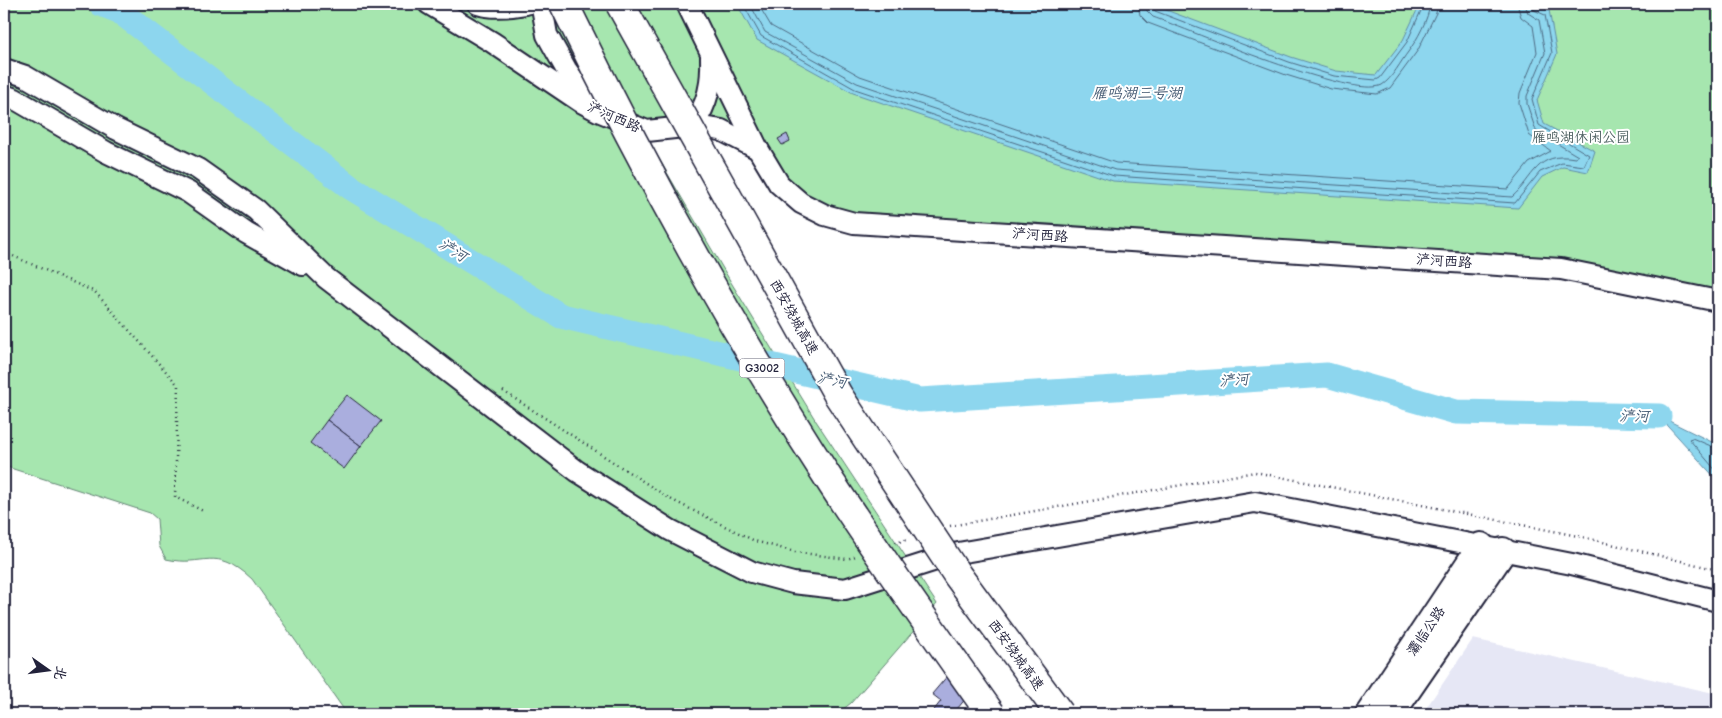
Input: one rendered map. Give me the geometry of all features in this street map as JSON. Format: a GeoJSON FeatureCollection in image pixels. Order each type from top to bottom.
{"type":"FeatureCollection","features":[{"type":"Feature","properties":{"kind":"highway","name":"G3002"},"geometry":{"type":"LineString","coordinates":[[564,4],[624,128],[725,308],[831,483],[915,607],[991,714]]}},
{"type":"Feature","properties":{"kind":"highway","name":"西安绕城高速"},"geometry":{"type":"LineString","coordinates":[[620,4],[838,395],[958,576],[1060,714]]}},
{"type":"Feature","properties":{"kind":"main road","name":"灞临公路"},"geometry":{"type":"LineString","coordinates":[[1369,714],[1492,548]]}},
{"type":"Feature","properties":{"kind":"main road","name":"灞临公路"},"geometry":{"type":"LineString","coordinates":[[1391,714],[1492,548]]}},
{"type":"Feature","properties":{"kind":"street","name":"浐河西路"},"geometry":{"type":"LineString","coordinates":[[429,4],[492,42],[581,102],[598,111],[647,131],[693,126],[721,130],[758,149],[778,184],[801,203],[825,215],[854,223],[1560,269],[1718,301]]}},
{"type":"Feature","properties":{"kind":"street"},"geometry":{"type":"LineString","coordinates":[[478,4],[486,7],[510,7],[526,4]]}},
{"type":"Feature","properties":{"kind":"street"},"geometry":{"type":"LineString","coordinates":[[544,4],[542,7],[547,34],[582,94],[598,111]]}},
{"type":"Feature","properties":{"kind":"street"},"geometry":{"type":"LineString","coordinates":[[687,4],[758,149]]}},
{"type":"Feature","properties":{"kind":"street"},"geometry":{"type":"LineString","coordinates":[[693,126],[703,110],[712,82],[710,52]]}},
{"type":"Feature","properties":{"kind":"street"},"geometry":{"type":"LineString","coordinates":[[4,69],[24,76],[116,129],[198,169],[256,210],[326,278],[577,471],[670,530],[752,572],[794,583],[845,589],[958,553],[1255,502],[1572,564],[1718,601]]}},
{"type":"Feature","properties":{"kind":"street"},"geometry":{"type":"LineString","coordinates":[[4,95],[15,99],[106,152],[188,192],[246,233],[326,278]]}},
{"type":"Feature","properties":{"kind":"path"},"geometry":{"type":"LineString","coordinates":[[4,252],[95,292],[178,385],[175,497],[203,511]]}},
{"type":"Feature","properties":{"kind":"path"},"geometry":{"type":"LineString","coordinates":[[498,388],[672,500],[755,541],[796,552],[847,559],[865,553]]}},
{"type":"Feature","properties":{"kind":"path"},"geometry":{"type":"LineString","coordinates":[[944,528],[953,525]]}},
{"type":"Feature","properties":{"kind":"path"},"geometry":{"type":"LineString","coordinates":[[891,544],[918,536]]}},
{"type":"Feature","properties":{"kind":"shaded area"},"geometry":{"type":"Polygon","coordinates":[[[1473,639],[1718,694],[1718,714],[1422,714],[1473,639]]]}},
{"type":"Feature","properties":{"kind":"green space"},"geometry":{"type":"Polygon","coordinates":[[[4,4],[418,4],[577,101],[655,152],[732,284],[816,421],[937,604],[851,703],[837,714],[347,714],[252,579],[239,568],[228,562],[218,560],[179,561],[166,559],[159,546],[157,519],[150,513],[4,466],[4,4]]]}},
{"type":"Feature","properties":{"kind":"green space","name":"雁鸣湖休闲公园"},"geometry":{"type":"Polygon","coordinates":[[[418,4],[1718,4],[1718,301],[1560,269],[825,215],[721,130],[647,131],[492,42],[418,4]]]}},
{"type":"Feature","properties":{"kind":"water","name":"雁鸣湖三号湖"},"geometry":{"type":"Polygon","coordinates":[[[737,4],[1150,4],[1291,57],[1336,71],[1376,75],[1403,40],[1420,4],[1529,4],[1549,10],[1557,54],[1537,100],[1544,124],[1595,151],[1588,172],[1563,167],[1542,177],[1518,208],[1113,181],[853,93],[757,40],[737,4]]]}},
{"type":"Feature","properties":{"kind":"water","name":"浐河"},"geometry":{"type":"Polygon","coordinates":[[[1659,416],[1718,445],[1718,481],[1659,416]]]}},
{"type":"Feature","properties":{"kind":"building"},"geometry":{"type":"Polygon","coordinates":[[[787,134],[790,141],[782,145],[778,139],[787,134]]]}},
{"type":"Feature","properties":{"kind":"building"},"geometry":{"type":"Polygon","coordinates":[[[347,395],[381,421],[361,446],[327,420],[347,395]]]}},
{"type":"Feature","properties":{"kind":"building"},"geometry":{"type":"Polygon","coordinates":[[[327,420],[361,446],[344,469],[310,443],[327,420]]]}},
{"type":"Feature","properties":{"kind":"building"},"geometry":{"type":"Polygon","coordinates":[[[949,674],[971,692],[953,714],[931,714],[941,701],[932,694],[949,674]]]}},
{"type":"Feature","properties":{"kind":"waterway","name":"浐河"},"geometry":{"type":"LineString","coordinates":[[101,4],[119,11],[350,187],[561,316],[920,400],[1327,375],[1456,412],[1659,416]]}}]}
